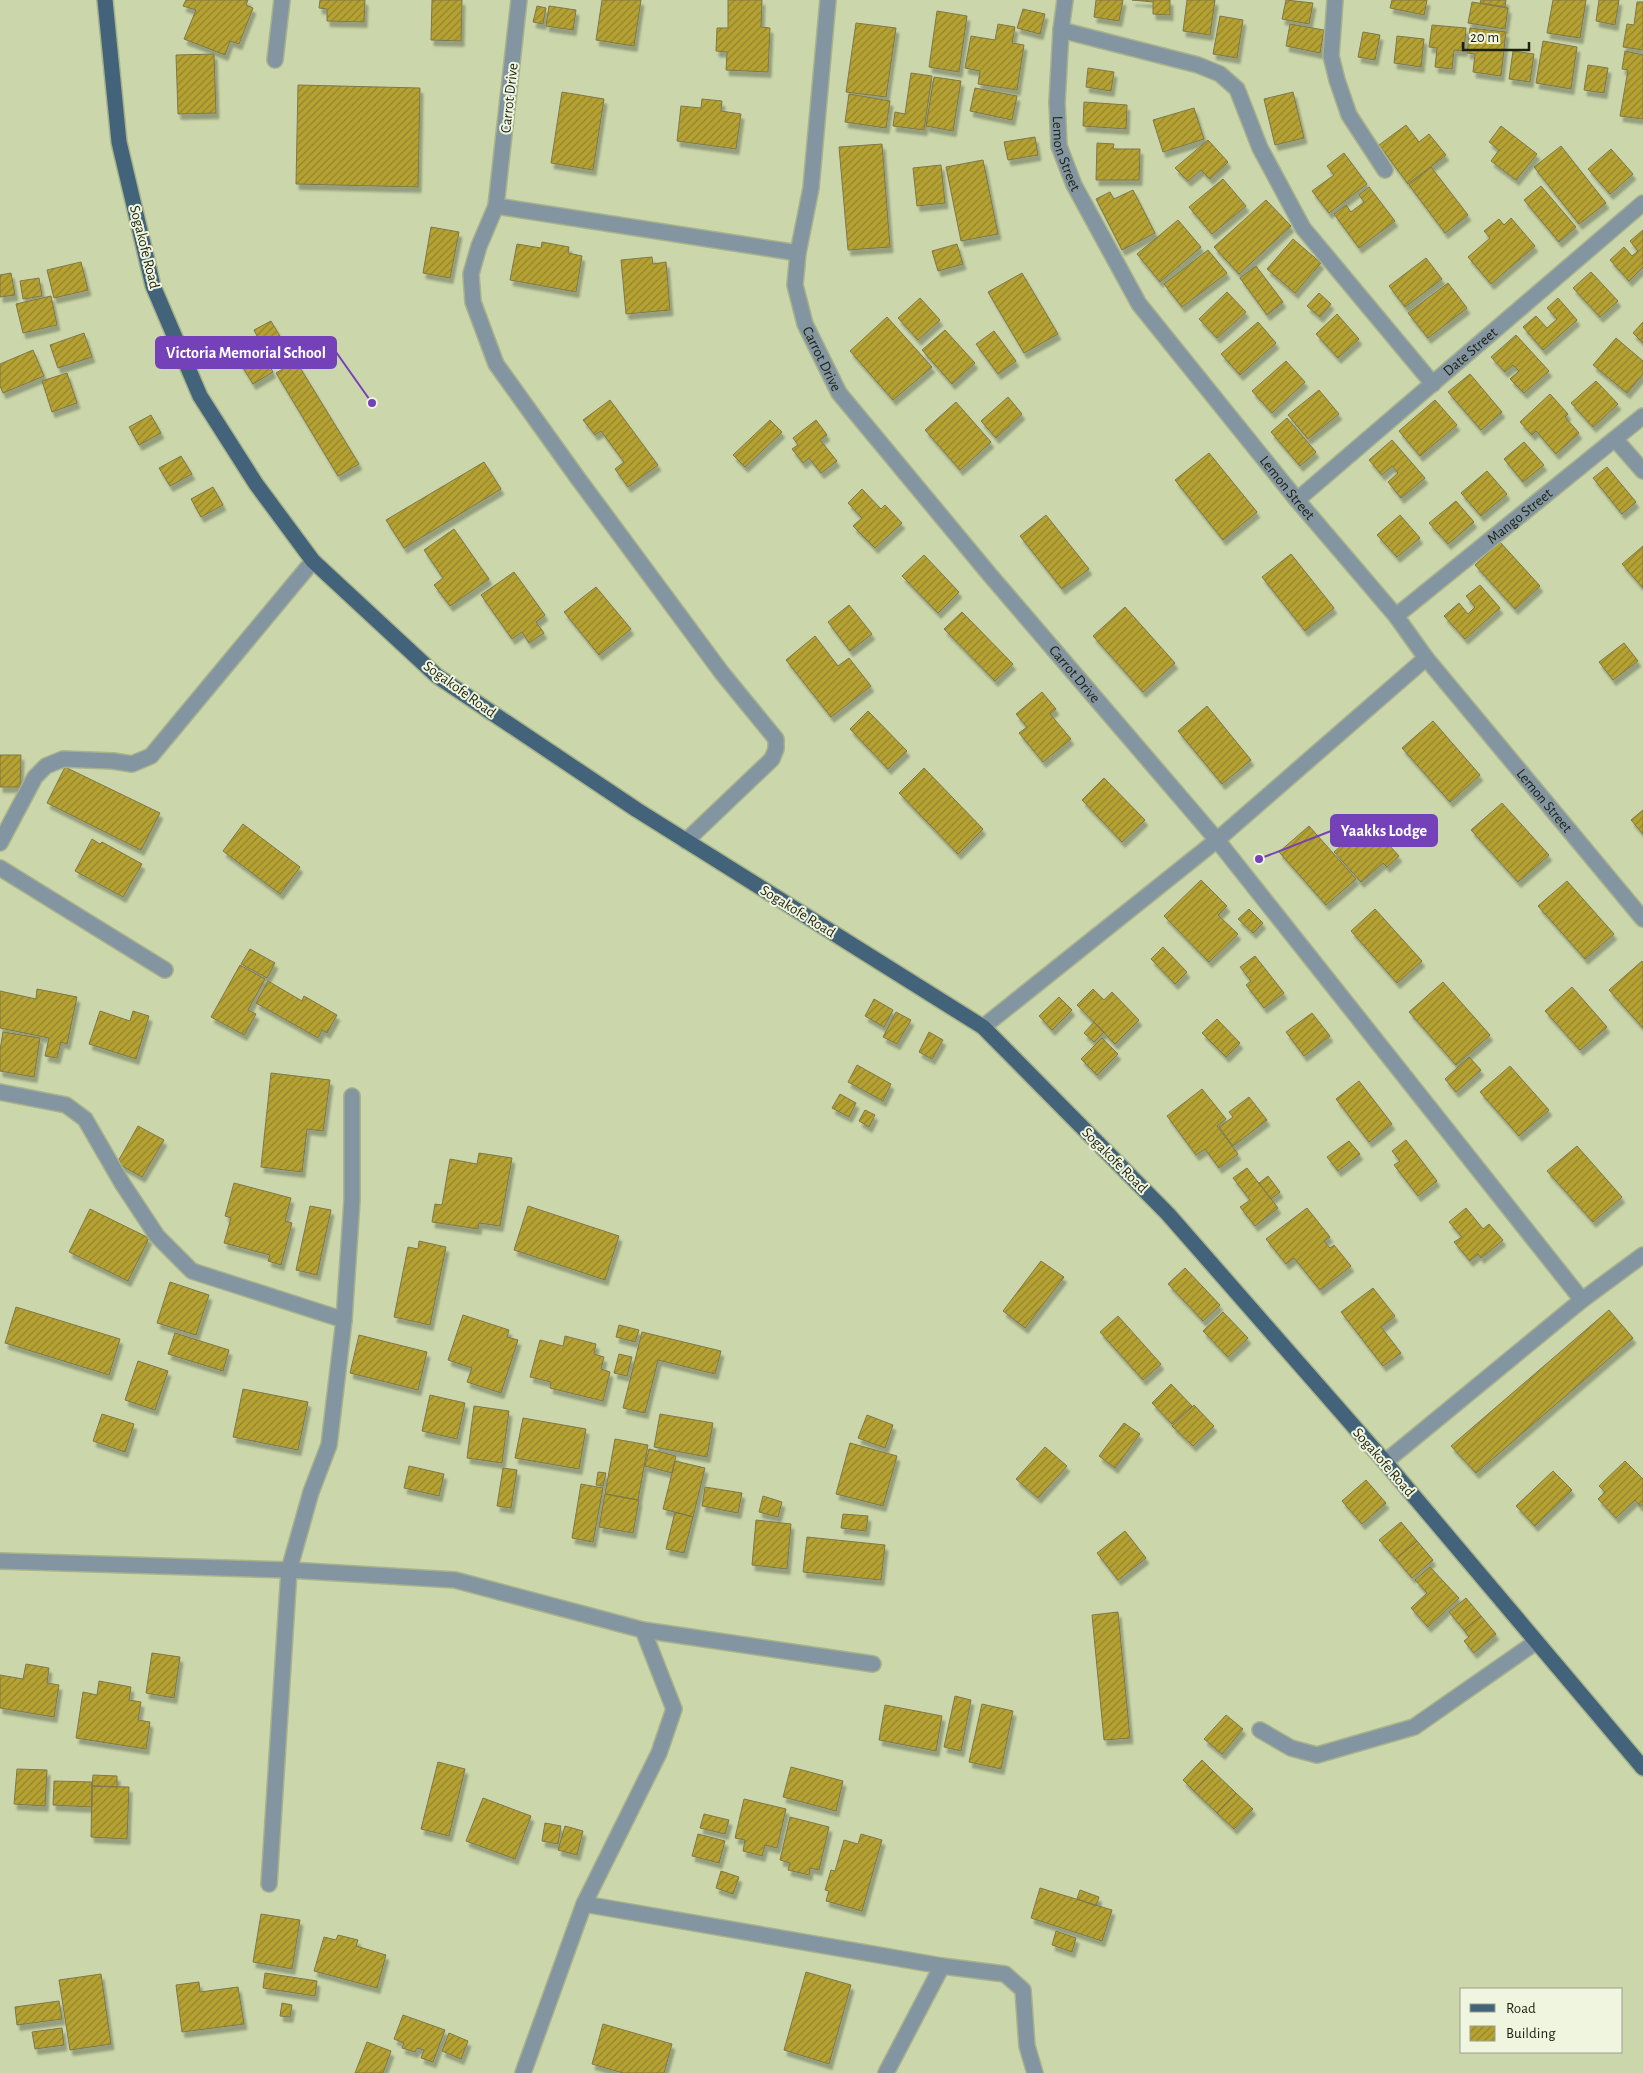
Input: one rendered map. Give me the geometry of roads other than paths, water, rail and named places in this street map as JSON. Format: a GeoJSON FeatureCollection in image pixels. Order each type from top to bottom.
{"type":"FeatureCollection","features":[{"type":"Feature","properties":{"kind":"main road","name":"Sogakofe Road"},"geometry":{"type":"LineString","coordinates":[[105,0],[119,142],[153,286],[200,396],[256,484],[313,561],[437,676],[637,810],[983,1027],[1168,1214],[1385,1462],[1643,1768]]}},
{"type":"Feature","properties":{"kind":"street"},"geometry":{"type":"LineString","coordinates":[[274,60],[282,0]]}},
{"type":"Feature","properties":{"kind":"street","name":"Carrot Drive"},"geometry":{"type":"LineString","coordinates":[[519,0],[496,206],[479,246],[471,274],[473,302],[496,364],[722,673],[776,739],[776,749],[772,759],[686,841]]}},
{"type":"Feature","properties":{"kind":"street","name":"Carrot Drive"},"geometry":{"type":"LineString","coordinates":[[828,0],[811,188],[798,253],[794,286],[804,324],[840,393],[990,575],[1216,840],[1582,1300]]}},
{"type":"Feature","properties":{"kind":"street","name":"Lemon Street"},"geometry":{"type":"LineString","coordinates":[[1066,0],[1057,102],[1059,146],[1074,185],[1139,304],[1297,500],[1396,616],[1426,658],[1643,919]]}},
{"type":"Feature","properties":{"kind":"street"},"geometry":{"type":"LineString","coordinates":[[1334,0],[1331,56],[1337,80],[1349,114],[1385,170]]}},
{"type":"Feature","properties":{"kind":"street"},"geometry":{"type":"LineString","coordinates":[[1062,30],[1198,65],[1220,74],[1237,89],[1260,148],[1303,228],[1433,384]]}},
{"type":"Feature","properties":{"kind":"street","name":"Date Street"},"geometry":{"type":"LineString","coordinates":[[1297,500],[1643,203]]}},
{"type":"Feature","properties":{"kind":"street"},"geometry":{"type":"LineString","coordinates":[[496,206],[798,253]]}},
{"type":"Feature","properties":{"kind":"street","name":"Mango Street"},"geometry":{"type":"LineString","coordinates":[[1396,616],[1643,416]]}},
{"type":"Feature","properties":{"kind":"street"},"geometry":{"type":"LineString","coordinates":[[1615,438],[1643,471]]}},
{"type":"Feature","properties":{"kind":"street"},"geometry":{"type":"LineString","coordinates":[[0,843],[35,777],[46,766],[63,759],[113,761],[132,764],[151,756],[313,561]]}},
{"type":"Feature","properties":{"kind":"street"},"geometry":{"type":"LineString","coordinates":[[983,1027],[1216,840],[1426,658]]}},
{"type":"Feature","properties":{"kind":"street"},"geometry":{"type":"LineString","coordinates":[[0,868],[165,970]]}},
{"type":"Feature","properties":{"kind":"street"},"geometry":{"type":"LineString","coordinates":[[0,1092],[66,1104],[85,1119],[122,1183],[156,1236],[192,1271],[344,1320]]}},
{"type":"Feature","properties":{"kind":"street"},"geometry":{"type":"LineString","coordinates":[[269,1884],[289,1570],[328,1445],[344,1320],[352,1200],[352,1096]]}},
{"type":"Feature","properties":{"kind":"street"},"geometry":{"type":"LineString","coordinates":[[1385,1462],[1582,1300],[1643,1255]]}},
{"type":"Feature","properties":{"kind":"street"},"geometry":{"type":"LineString","coordinates":[[0,1561],[289,1570],[455,1580],[643,1630],[873,1664]]}},
{"type":"Feature","properties":{"kind":"street"},"geometry":{"type":"LineString","coordinates":[[523,2073],[584,1904],[659,1753],[674,1709],[643,1630]]}},
{"type":"Feature","properties":{"kind":"street"},"geometry":{"type":"LineString","coordinates":[[1260,1730],[1290,1748],[1317,1755],[1414,1727],[1536,1642]]}},
{"type":"Feature","properties":{"kind":"street"},"geometry":{"type":"LineString","coordinates":[[584,1904],[942,1966],[1005,1974],[1023,1990],[1027,2046],[1035,2073]]}},
{"type":"Feature","properties":{"kind":"street"},"geometry":{"type":"LineString","coordinates":[[886,2073],[942,1966]]}},
{"type":"Feature","properties":{"kind":"place","name":"Victoria Memorial School"},"geometry":{"type":"Point","coordinates":[372,403]}},
{"type":"Feature","properties":{"kind":"place","name":"Yaakks Lodge"},"geometry":{"type":"Point","coordinates":[1259,859]}}]}
